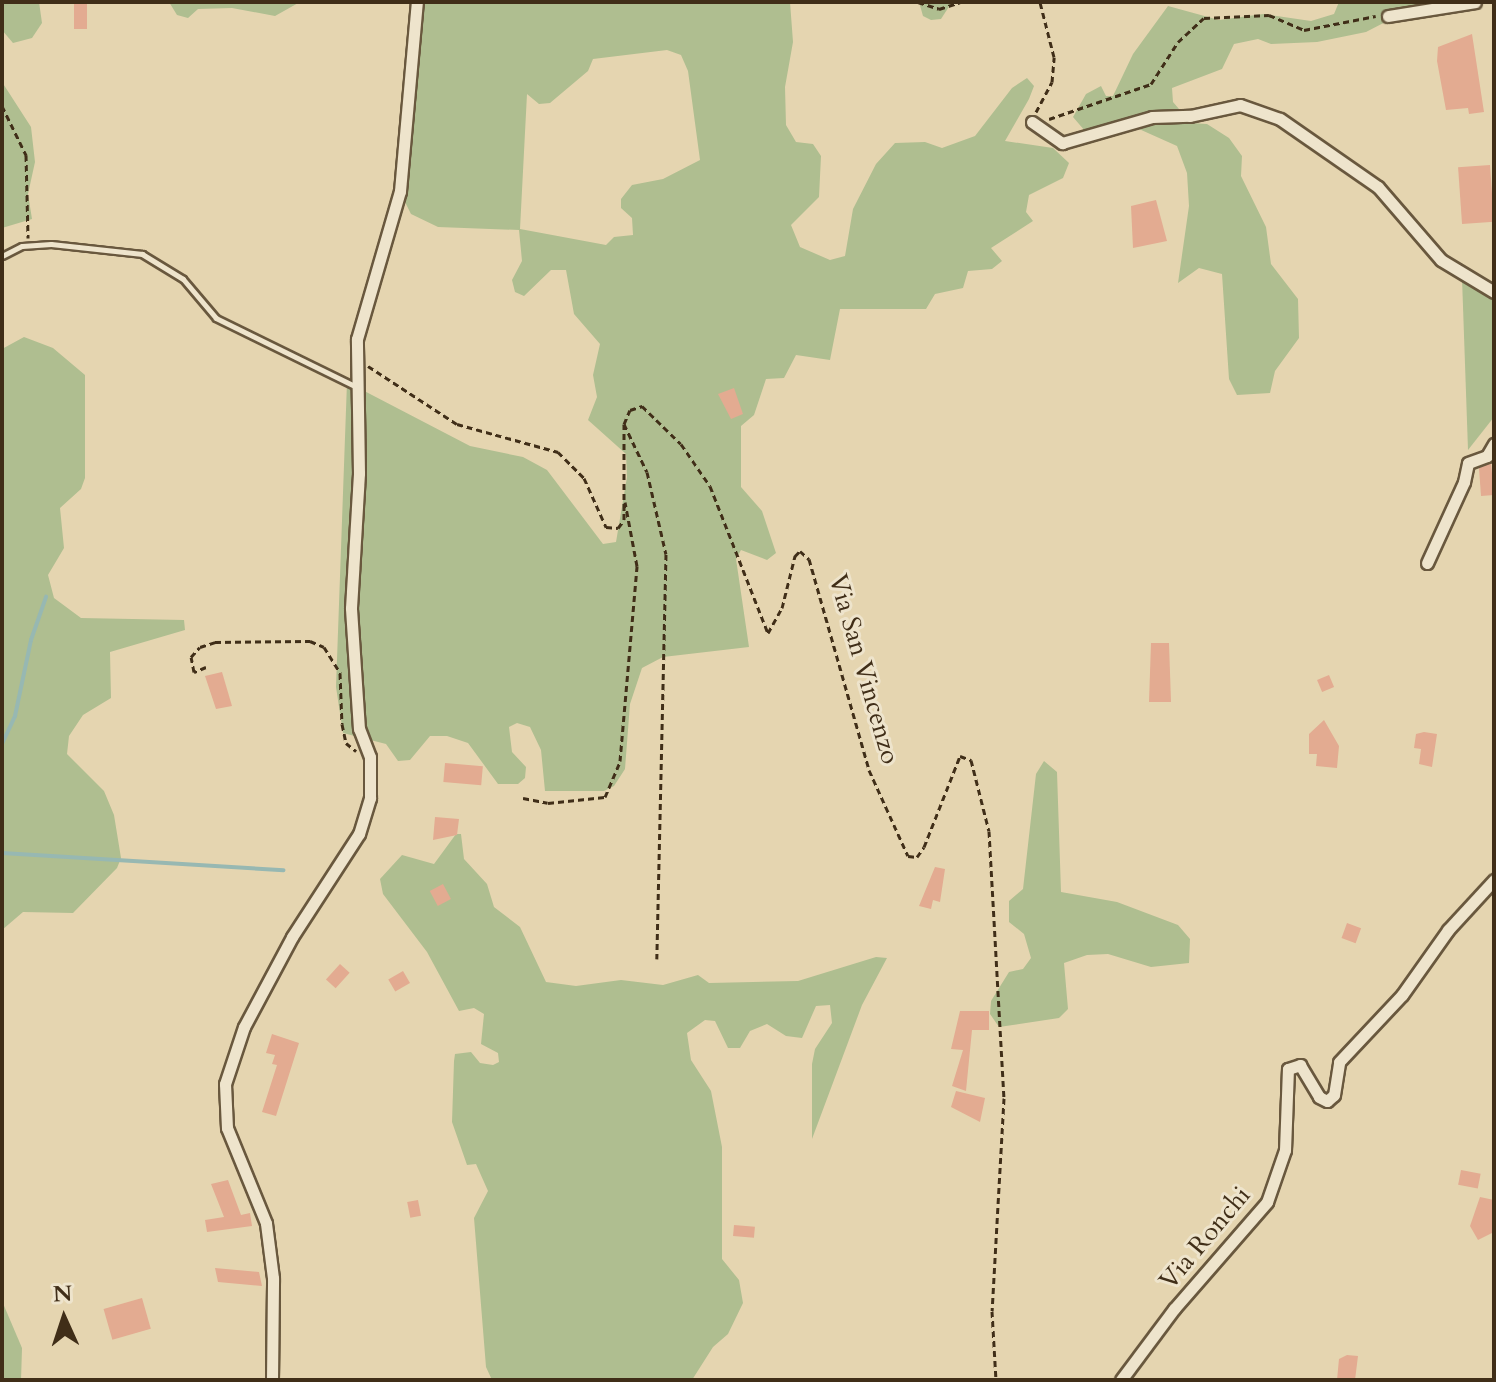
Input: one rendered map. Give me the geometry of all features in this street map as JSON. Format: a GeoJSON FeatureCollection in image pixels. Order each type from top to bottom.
{"type":"FeatureCollection","features":[{"type":"Feature","properties":{"kind":"street"},"geometry":{"type":"LineString","coordinates":[[272,1380],[273,1278],[266,1223],[227,1128],[225,1084],[244,1027],[292,937],[359,834],[370,798],[368,752],[359,729],[351,608],[359,388],[357,339],[400,191],[417,2]]}},
{"type":"Feature","properties":{"kind":"street"},"geometry":{"type":"LineString","coordinates":[[1388,16],[1475,2]]}},
{"type":"Feature","properties":{"kind":"street"},"geometry":{"type":"LineString","coordinates":[[1032,122],[1062,143],[1152,117],[1190,116],[1240,105],[1280,119],[1378,187],[1441,260],[1494,292]]}},
{"type":"Feature","properties":{"kind":"street"},"geometry":{"type":"LineString","coordinates":[[1427,563],[1464,482],[1468,463],[1487,456],[1494,444]]}},
{"type":"Feature","properties":{"kind":"street","name":"Via Ronchi"},"geometry":{"type":"LineString","coordinates":[[1121,1380],[1174,1309],[1267,1202],[1285,1150],[1288,1069],[1300,1065],[1319,1097],[1327,1101],[1334,1095],[1339,1062],[1402,995],[1448,930],[1494,880]]}},
{"type":"Feature","properties":{"kind":"lane"},"geometry":{"type":"LineString","coordinates":[[2,256],[29,246],[86,245],[142,254],[183,279],[216,318],[359,388]]}},
{"type":"Feature","properties":{"kind":"path"},"geometry":{"type":"LineString","coordinates":[[918,2],[939,9],[960,2]]}},
{"type":"Feature","properties":{"kind":"path"},"geometry":{"type":"LineString","coordinates":[[1032,122],[1052,82],[1054,57],[1040,2]]}},
{"type":"Feature","properties":{"kind":"path"},"geometry":{"type":"LineString","coordinates":[[1032,122],[1060,117],[1079,105],[1129,95],[1151,84],[1178,42],[1204,18],[1269,15],[1304,30],[1388,16]]}},
{"type":"Feature","properties":{"kind":"path"},"geometry":{"type":"LineString","coordinates":[[2,106],[26,155],[29,246]]}},
{"type":"Feature","properties":{"kind":"path"},"geometry":{"type":"LineString","coordinates":[[359,358],[457,424],[558,452],[584,478],[606,527],[618,528],[624,520],[624,424]]}},
{"type":"Feature","properties":{"kind":"path","name":"Via San Vincenzo"},"geometry":{"type":"LineString","coordinates":[[624,424],[630,410],[642,406],[681,444],[710,486],[768,633],[782,608],[795,556],[800,551],[809,559],[869,770],[908,856],[917,857],[924,847],[960,756],[971,760],[989,831],[1004,1098],[992,1311],[996,1380]]}},
{"type":"Feature","properties":{"kind":"path"},"geometry":{"type":"LineString","coordinates":[[624,424],[647,472],[666,554],[657,959]]}},
{"type":"Feature","properties":{"kind":"path"},"geometry":{"type":"LineString","coordinates":[[523,798],[548,803],[605,797],[620,761],[637,566],[623,491]]}},
{"type":"Feature","properties":{"kind":"path"},"geometry":{"type":"LineString","coordinates":[[206,667],[194,672],[191,657],[200,647],[215,642],[310,641],[324,647],[340,673],[346,743],[351,751],[368,752]]}},
{"type":"Feature","properties":{"kind":"green space"},"geometry":{"type":"Polygon","coordinates":[[[2,2],[39,2],[42,23],[32,38],[13,43],[2,30],[2,2]]]}},
{"type":"Feature","properties":{"kind":"green space"},"geometry":{"type":"Polygon","coordinates":[[[169,2],[300,2],[275,16],[232,8],[198,9],[188,18],[177,15],[169,2]]]}},
{"type":"Feature","properties":{"kind":"green space"},"geometry":{"type":"Polygon","coordinates":[[[413,2],[790,2],[793,42],[785,87],[786,125],[796,142],[813,144],[821,156],[819,197],[791,225],[800,247],[830,260],[845,256],[853,209],[876,164],[895,143],[925,142],[942,148],[975,136],[1012,88],[1027,78],[1034,86],[1005,141],[1053,148],[1069,163],[1063,178],[1029,195],[1026,212],[1033,221],[991,248],[1002,261],[992,269],[968,271],[963,288],[935,294],[926,309],[840,309],[830,360],[796,355],[784,378],[766,379],[754,415],[741,426],[741,487],[762,511],[776,553],[767,560],[741,550],[736,559],[749,647],[663,657],[642,668],[630,704],[625,769],[614,786],[604,791],[545,791],[541,750],[530,727],[517,723],[509,727],[512,752],[526,767],[525,778],[518,784],[498,784],[468,743],[447,736],[430,736],[410,760],[398,761],[386,744],[343,733],[336,687],[347,382],[470,446],[523,457],[547,470],[603,544],[616,542],[627,477],[626,454],[588,420],[597,397],[593,375],[600,344],[574,314],[566,270],[551,270],[524,296],[515,292],[512,280],[522,261],[519,230],[438,227],[411,214],[404,200],[403,98],[413,2]],[[667,50],[593,59],[588,71],[550,103],[539,104],[527,94],[520,229],[606,245],[614,237],[633,235],[632,218],[621,208],[621,199],[632,185],[663,179],[700,160],[688,71],[681,55],[667,50]]]}},
{"type":"Feature","properties":{"kind":"green space"},"geometry":{"type":"Polygon","coordinates":[[[919,2],[952,2],[941,19],[931,20],[923,16],[919,2]]]}},
{"type":"Feature","properties":{"kind":"green space"},"geometry":{"type":"Polygon","coordinates":[[[1339,2],[1424,2],[1366,32],[1317,42],[1271,44],[1258,39],[1234,44],[1222,69],[1172,88],[1173,102],[1191,123],[1207,124],[1229,138],[1242,156],[1241,176],[1266,227],[1271,264],[1298,299],[1299,338],[1275,371],[1270,393],[1237,395],[1229,379],[1222,274],[1199,268],[1178,283],[1189,206],[1187,173],[1177,146],[1139,129],[1085,131],[1073,117],[1086,94],[1101,86],[1106,96],[1113,96],[1133,54],[1168,6],[1219,20],[1263,14],[1311,21],[1334,14],[1339,2]]]}},
{"type":"Feature","properties":{"kind":"green space"},"geometry":{"type":"Polygon","coordinates":[[[2,82],[31,127],[35,162],[28,194],[32,219],[2,228],[2,82]]]}},
{"type":"Feature","properties":{"kind":"green space"},"geometry":{"type":"Polygon","coordinates":[[[1462,278],[1494,292],[1494,417],[1468,450],[1462,278]]]}},
{"type":"Feature","properties":{"kind":"green space"},"geometry":{"type":"Polygon","coordinates":[[[24,337],[53,348],[85,375],[85,478],[81,489],[60,508],[64,548],[48,575],[54,598],[81,618],[184,620],[185,630],[110,652],[111,698],[83,715],[69,736],[67,754],[104,791],[114,815],[121,858],[117,868],[73,913],[23,912],[2,930],[2,349],[24,337]]]}},
{"type":"Feature","properties":{"kind":"green space"},"geometry":{"type":"Polygon","coordinates":[[[1044,761],[1057,772],[1061,892],[1117,902],[1178,925],[1190,939],[1189,963],[1151,967],[1108,954],[1087,955],[1064,963],[1068,1009],[1059,1018],[999,1027],[990,1014],[991,1001],[1009,972],[1023,969],[1031,958],[1024,934],[1009,922],[1009,901],[1023,889],[1036,774],[1044,761]]]}},
{"type":"Feature","properties":{"kind":"green space"},"geometry":{"type":"Polygon","coordinates":[[[456,834],[461,834],[464,859],[487,884],[494,907],[520,927],[546,982],[576,986],[621,980],[663,985],[698,975],[709,983],[798,981],[876,957],[887,958],[862,1005],[812,1139],[812,1064],[815,1049],[832,1023],[830,1005],[816,1006],[802,1038],[786,1036],[767,1024],[750,1031],[740,1048],[728,1048],[715,1021],[705,1020],[687,1033],[691,1060],[711,1091],[722,1147],[722,1259],[739,1280],[743,1303],[728,1334],[713,1347],[692,1380],[492,1380],[486,1367],[474,1218],[488,1191],[476,1164],[467,1165],[452,1122],[454,1061],[455,1054],[471,1052],[480,1063],[493,1065],[499,1062],[498,1053],[481,1044],[484,1014],[474,1008],[459,1011],[427,952],[383,894],[380,879],[402,855],[434,864],[456,834]]]}},
{"type":"Feature","properties":{"kind":"green space"},"geometry":{"type":"Polygon","coordinates":[[[2,1301],[22,1348],[21,1380],[2,1380],[2,1301]]]}},
{"type":"Feature","properties":{"kind":"building"},"geometry":{"type":"Polygon","coordinates":[[[74,2],[87,2],[87,29],[74,29],[74,2]]]}},
{"type":"Feature","properties":{"kind":"building"},"geometry":{"type":"Polygon","coordinates":[[[1472,34],[1484,112],[1469,114],[1468,108],[1446,110],[1437,61],[1438,47],[1472,34]]]}},
{"type":"Feature","properties":{"kind":"building"},"geometry":{"type":"Polygon","coordinates":[[[1490,165],[1494,222],[1462,224],[1458,167],[1490,165]]]}},
{"type":"Feature","properties":{"kind":"building"},"geometry":{"type":"Polygon","coordinates":[[[1156,200],[1167,241],[1133,248],[1131,206],[1156,200]]]}},
{"type":"Feature","properties":{"kind":"building"},"geometry":{"type":"Polygon","coordinates":[[[734,388],[743,414],[731,419],[718,394],[734,388]]]}},
{"type":"Feature","properties":{"kind":"building"},"geometry":{"type":"Polygon","coordinates":[[[1491,463],[1494,495],[1481,496],[1479,468],[1491,463]]]}},
{"type":"Feature","properties":{"kind":"building"},"geometry":{"type":"Polygon","coordinates":[[[1151,643],[1169,643],[1171,702],[1149,702],[1151,643]]]}},
{"type":"Feature","properties":{"kind":"building"},"geometry":{"type":"Polygon","coordinates":[[[222,672],[232,706],[216,709],[205,676],[222,672]]]}},
{"type":"Feature","properties":{"kind":"building"},"geometry":{"type":"Polygon","coordinates":[[[1329,675],[1334,687],[1322,692],[1317,680],[1329,675]]]}},
{"type":"Feature","properties":{"kind":"building"},"geometry":{"type":"Polygon","coordinates":[[[1324,720],[1339,746],[1337,768],[1316,766],[1317,754],[1309,754],[1309,734],[1324,720]]]}},
{"type":"Feature","properties":{"kind":"building"},"geometry":{"type":"Polygon","coordinates":[[[1416,734],[1437,734],[1432,767],[1419,764],[1421,749],[1414,748],[1416,734]]]}},
{"type":"Feature","properties":{"kind":"building"},"geometry":{"type":"Polygon","coordinates":[[[445,763],[483,766],[481,785],[443,782],[445,763]]]}},
{"type":"Feature","properties":{"kind":"building"},"geometry":{"type":"Polygon","coordinates":[[[435,817],[459,819],[457,835],[433,840],[435,817]]]}},
{"type":"Feature","properties":{"kind":"building"},"geometry":{"type":"Polygon","coordinates":[[[935,867],[945,869],[940,902],[933,900],[931,909],[919,906],[935,867]]]}},
{"type":"Feature","properties":{"kind":"building"},"geometry":{"type":"Polygon","coordinates":[[[443,884],[451,899],[438,906],[430,891],[443,884]]]}},
{"type":"Feature","properties":{"kind":"building"},"geometry":{"type":"Polygon","coordinates":[[[1347,923],[1361,928],[1356,943],[1342,938],[1347,923]]]}},
{"type":"Feature","properties":{"kind":"building"},"geometry":{"type":"Polygon","coordinates":[[[340,964],[350,973],[336,988],[326,980],[340,964]]]}},
{"type":"Feature","properties":{"kind":"building"},"geometry":{"type":"Polygon","coordinates":[[[403,971],[410,983],[395,992],[388,980],[403,971]]]}},
{"type":"Feature","properties":{"kind":"building"},"geometry":{"type":"Polygon","coordinates":[[[960,1011],[989,1011],[989,1030],[972,1030],[966,1091],[952,1086],[963,1050],[951,1049],[960,1011]]]}},
{"type":"Feature","properties":{"kind":"building"},"geometry":{"type":"Polygon","coordinates":[[[272,1034],[299,1043],[276,1116],[262,1112],[277,1065],[272,1064],[275,1055],[266,1053],[272,1034]]]}},
{"type":"Feature","properties":{"kind":"building"},"geometry":{"type":"Polygon","coordinates":[[[956,1091],[985,1098],[980,1122],[951,1107],[956,1091]]]}},
{"type":"Feature","properties":{"kind":"building"},"geometry":{"type":"Polygon","coordinates":[[[1461,1170],[1481,1174],[1478,1189],[1458,1185],[1461,1170]]]}},
{"type":"Feature","properties":{"kind":"building"},"geometry":{"type":"Polygon","coordinates":[[[228,1180],[241,1215],[250,1213],[252,1226],[207,1232],[205,1220],[224,1217],[211,1184],[228,1180]]]}},
{"type":"Feature","properties":{"kind":"building"},"geometry":{"type":"Polygon","coordinates":[[[1480,1197],[1494,1200],[1494,1232],[1478,1240],[1470,1226],[1480,1197]]]}},
{"type":"Feature","properties":{"kind":"building"},"geometry":{"type":"Polygon","coordinates":[[[418,1200],[421,1216],[410,1218],[407,1202],[418,1200]]]}},
{"type":"Feature","properties":{"kind":"building"},"geometry":{"type":"Polygon","coordinates":[[[734,1225],[755,1227],[754,1238],[733,1236],[734,1225]]]}},
{"type":"Feature","properties":{"kind":"building"},"geometry":{"type":"Polygon","coordinates":[[[215,1268],[259,1272],[262,1286],[218,1282],[215,1268]]]}},
{"type":"Feature","properties":{"kind":"building"},"geometry":{"type":"Polygon","coordinates":[[[142,1298],[151,1329],[112,1340],[104,1309],[142,1298]]]}},
{"type":"Feature","properties":{"kind":"building"},"geometry":{"type":"Polygon","coordinates":[[[1347,1355],[1358,1356],[1355,1380],[1337,1380],[1339,1359],[1347,1355]]]}},
{"type":"Feature","properties":{"kind":"waterway"},"geometry":{"type":"LineString","coordinates":[[2,744],[15,716],[31,640],[46,597]]}},
{"type":"Feature","properties":{"kind":"waterway"},"geometry":{"type":"LineString","coordinates":[[2,853],[283,870]]}}]}
